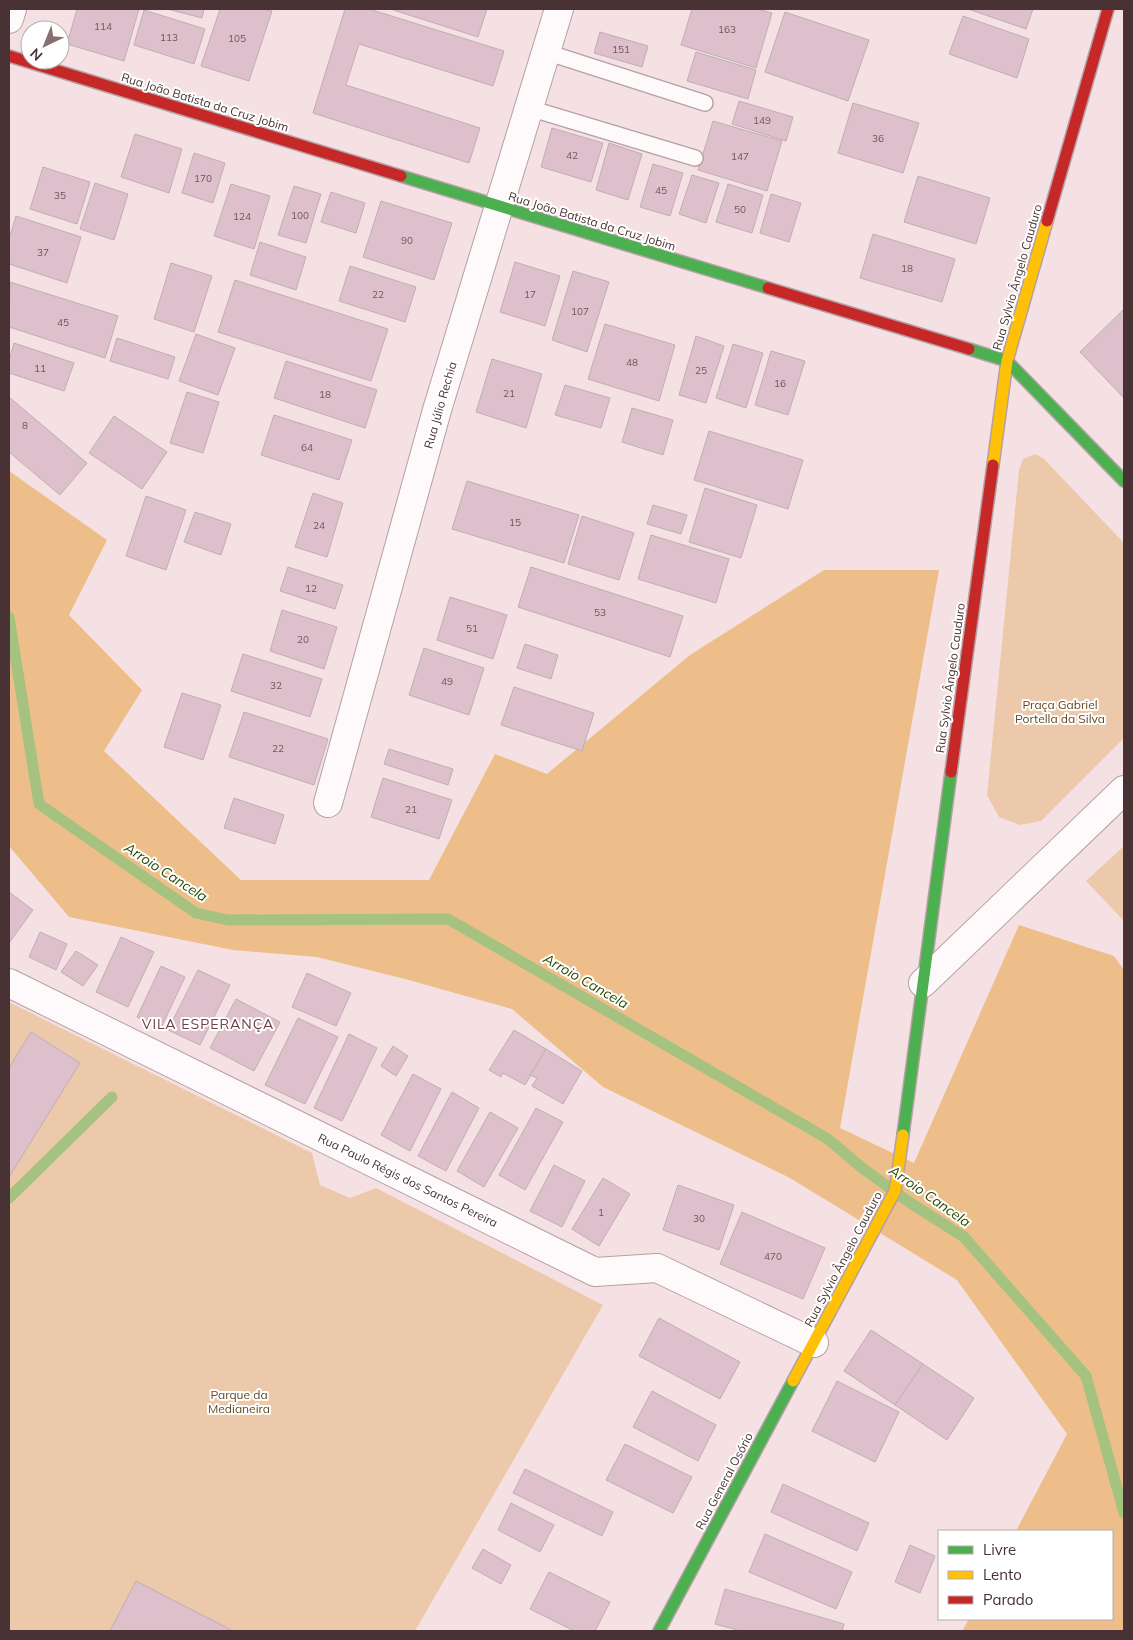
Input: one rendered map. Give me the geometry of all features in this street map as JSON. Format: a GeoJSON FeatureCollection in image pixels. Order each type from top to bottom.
{"type":"FeatureCollection","features":[{"type":"Feature","properties":{"kind":"street"},"geometry":{"type":"LineString","coordinates":[[9,19],[12,9]]}},
{"type":"Feature","properties":{"kind":"street","name":"Rua Júlio Rechia"},"geometry":{"type":"LineString","coordinates":[[328,803],[437,410],[560,9]]}},
{"type":"Feature","properties":{"kind":"street","name":"Rua Sylvio Ângelo Cauduro"},"geometry":{"type":"LineString","coordinates":[[814,1343],[895,1191],[1007,361],[1108,9]]}},
{"type":"Feature","properties":{"kind":"street","name":"Rua João Batista da Cruz Jobim"},"geometry":{"type":"LineString","coordinates":[[9,56],[1007,361],[1124,481]]}},
{"type":"Feature","properties":{"kind":"street"},"geometry":{"type":"LineString","coordinates":[[923,983],[1124,790]]}},
{"type":"Feature","properties":{"kind":"street","name":"Rua Paulo Régis dos Santos Pereira"},"geometry":{"type":"LineString","coordinates":[[9,983],[595,1272],[657,1268],[814,1343]]}},
{"type":"Feature","properties":{"kind":"street","name":"Rua General Osório"},"geometry":{"type":"LineString","coordinates":[[659,1631],[814,1343]]}},
{"type":"Feature","properties":{"kind":"lane"},"geometry":{"type":"LineString","coordinates":[[546,52],[705,103]]}},
{"type":"Feature","properties":{"kind":"lane"},"geometry":{"type":"LineString","coordinates":[[529,108],[695,158]]}},
{"type":"Feature","properties":{"kind":"green space","name":"Praça Gabriel Portella da Silva"},"geometry":{"type":"Polygon","coordinates":[[[1035,454],[1043,458],[1124,543],[1124,738],[1041,821],[1020,825],[999,817],[987,795],[1019,470],[1023,459],[1035,454]]]}},
{"type":"Feature","properties":{"kind":"green space"},"geometry":{"type":"Polygon","coordinates":[[[1124,846],[1124,921],[1086,881],[1124,846]]]}},
{"type":"Feature","properties":{"kind":"green space","name":"Parque da Medianeira"},"geometry":{"type":"Polygon","coordinates":[[[9,1002],[312,1153],[320,1185],[350,1198],[376,1188],[603,1305],[415,1631],[9,1631],[9,1002]]]}},
{"type":"Feature","properties":{"kind":"shaded area"},"geometry":{"type":"Polygon","coordinates":[[[9,471],[107,540],[69,615],[142,690],[104,751],[241,880],[429,880],[495,754],[547,774],[690,655],[824,570],[939,570],[840,1128],[914,1163],[1019,925],[1114,956],[1124,970],[1124,1631],[962,1631],[968,1620],[1113,1620],[1113,1530],[1017,1530],[1067,1434],[957,1280],[790,1178],[603,1087],[512,1009],[317,957],[233,950],[69,917],[9,846],[9,471]]]}},
{"type":"Feature","properties":{"kind":"building"},"geometry":{"type":"Polygon","coordinates":[[[77,9],[139,9],[124,61],[70,45],[70,34],[77,9]]]}},
{"type":"Feature","properties":{"kind":"building"},"geometry":{"type":"Polygon","coordinates":[[[167,9],[204,9],[202,18],[167,9]]]}},
{"type":"Feature","properties":{"kind":"building"},"geometry":{"type":"Polygon","coordinates":[[[220,9],[264,9],[272,11],[249,81],[201,66],[220,9]]]}},
{"type":"Feature","properties":{"kind":"building"},"geometry":{"type":"Polygon","coordinates":[[[345,9],[369,9],[504,51],[493,86],[359,44],[346,85],[480,128],[469,163],[313,113],[345,9]]]}},
{"type":"Feature","properties":{"kind":"building"},"geometry":{"type":"Polygon","coordinates":[[[390,9],[487,9],[478,37],[390,9]]]}},
{"type":"Feature","properties":{"kind":"building"},"geometry":{"type":"Polygon","coordinates":[[[692,9],[757,9],[772,13],[756,68],[681,45],[692,9]]]}},
{"type":"Feature","properties":{"kind":"building"},"geometry":{"type":"Polygon","coordinates":[[[968,9],[1033,9],[1026,29],[968,9]]]}},
{"type":"Feature","properties":{"kind":"building"},"geometry":{"type":"Polygon","coordinates":[[[144,10],[205,29],[194,64],[134,45],[144,10]]]}},
{"type":"Feature","properties":{"kind":"building"},"geometry":{"type":"Polygon","coordinates":[[[785,12],[869,40],[848,101],[765,72],[785,12]]]}},
{"type":"Feature","properties":{"kind":"building"},"geometry":{"type":"Polygon","coordinates":[[[963,16],[1029,39],[1017,78],[949,54],[963,16]]]}},
{"type":"Feature","properties":{"kind":"building"},"geometry":{"type":"Polygon","coordinates":[[[600,32],[648,46],[642,67],[594,53],[600,32]]]}},
{"type":"Feature","properties":{"kind":"building"},"geometry":{"type":"Polygon","coordinates":[[[696,52],[756,70],[748,99],[687,81],[696,52]]]}},
{"type":"Feature","properties":{"kind":"building"},"geometry":{"type":"Polygon","coordinates":[[[739,101],[793,117],[786,141],[732,124],[739,101]]]}},
{"type":"Feature","properties":{"kind":"building"},"geometry":{"type":"Polygon","coordinates":[[[853,103],[919,123],[903,173],[838,153],[853,103]]]}},
{"type":"Feature","properties":{"kind":"building"},"geometry":{"type":"Polygon","coordinates":[[[713,121],[782,141],[767,191],[698,170],[713,121]]]}},
{"type":"Feature","properties":{"kind":"building"},"geometry":{"type":"Polygon","coordinates":[[[552,128],[603,143],[591,182],[541,167],[552,128]]]}},
{"type":"Feature","properties":{"kind":"building"},"geometry":{"type":"Polygon","coordinates":[[[135,134],[182,149],[169,193],[121,177],[135,134]]]}},
{"type":"Feature","properties":{"kind":"building"},"geometry":{"type":"Polygon","coordinates":[[[609,143],[642,154],[628,200],[596,190],[609,143]]]}},
{"type":"Feature","properties":{"kind":"building"},"geometry":{"type":"Polygon","coordinates":[[[194,153],[225,163],[213,203],[182,193],[194,153]]]}},
{"type":"Feature","properties":{"kind":"building"},"geometry":{"type":"Polygon","coordinates":[[[653,164],[683,173],[670,216],[640,207],[653,164]]]}},
{"type":"Feature","properties":{"kind":"building"},"geometry":{"type":"Polygon","coordinates":[[[43,167],[90,182],[77,224],[30,209],[43,167]]]}},
{"type":"Feature","properties":{"kind":"building"},"geometry":{"type":"Polygon","coordinates":[[[692,175],[719,183],[706,223],[679,214],[692,175]]]}},
{"type":"Feature","properties":{"kind":"building"},"geometry":{"type":"Polygon","coordinates":[[[918,176],[990,198],[976,244],[904,222],[918,176]]]}},
{"type":"Feature","properties":{"kind":"building"},"geometry":{"type":"Polygon","coordinates":[[[95,183],[128,194],[114,240],[80,229],[95,183]]]}},
{"type":"Feature","properties":{"kind":"building"},"geometry":{"type":"Polygon","coordinates":[[[231,184],[270,196],[254,249],[214,236],[231,184]]]}},
{"type":"Feature","properties":{"kind":"building"},"geometry":{"type":"Polygon","coordinates":[[[728,184],[763,195],[752,233],[716,222],[728,184]]]}},
{"type":"Feature","properties":{"kind":"building"},"geometry":{"type":"Polygon","coordinates":[[[294,186],[321,194],[306,243],[278,235],[294,186]]]}},
{"type":"Feature","properties":{"kind":"building"},"geometry":{"type":"Polygon","coordinates":[[[331,192],[365,203],[356,233],[321,222],[331,192]]]}},
{"type":"Feature","properties":{"kind":"building"},"geometry":{"type":"Polygon","coordinates":[[[771,194],[801,203],[789,242],[760,233],[771,194]]]}},
{"type":"Feature","properties":{"kind":"building"},"geometry":{"type":"Polygon","coordinates":[[[381,201],[452,223],[434,280],[363,257],[381,201]]]}},
{"type":"Feature","properties":{"kind":"building"},"geometry":{"type":"Polygon","coordinates":[[[16,216],[81,237],[67,283],[9,264],[9,239],[16,216]]]}},
{"type":"Feature","properties":{"kind":"building"},"geometry":{"type":"Polygon","coordinates":[[[873,234],[955,259],[942,302],[860,278],[873,234]]]}},
{"type":"Feature","properties":{"kind":"building"},"geometry":{"type":"Polygon","coordinates":[[[260,242],[306,257],[296,290],[250,275],[260,242]]]}},
{"type":"Feature","properties":{"kind":"building"},"geometry":{"type":"Polygon","coordinates":[[[515,262],[560,276],[545,326],[500,312],[515,262]]]}},
{"type":"Feature","properties":{"kind":"building"},"geometry":{"type":"Polygon","coordinates":[[[171,263],[212,276],[194,332],[154,319],[171,263]]]}},
{"type":"Feature","properties":{"kind":"building"},"geometry":{"type":"Polygon","coordinates":[[[350,266],[416,287],[405,322],[339,301],[350,266]]]}},
{"type":"Feature","properties":{"kind":"building"},"geometry":{"type":"Polygon","coordinates":[[[573,271],[609,282],[587,352],[552,340],[573,271]]]}},
{"type":"Feature","properties":{"kind":"building"},"geometry":{"type":"Polygon","coordinates":[[[235,280],[388,329],[371,381],[218,332],[235,280]]]}},
{"type":"Feature","properties":{"kind":"building"},"geometry":{"type":"Polygon","coordinates":[[[10,282],[118,316],[105,358],[9,327],[10,282]]]}},
{"type":"Feature","properties":{"kind":"building"},"geometry":{"type":"Polygon","coordinates":[[[1124,309],[1124,398],[1080,352],[1124,309]]]}},
{"type":"Feature","properties":{"kind":"building"},"geometry":{"type":"Polygon","coordinates":[[[605,324],[675,345],[659,401],[588,379],[605,324]]]}},
{"type":"Feature","properties":{"kind":"building"},"geometry":{"type":"Polygon","coordinates":[[[196,334],[235,348],[218,395],[179,381],[196,334]]]}},
{"type":"Feature","properties":{"kind":"building"},"geometry":{"type":"Polygon","coordinates":[[[696,336],[724,346],[706,403],[679,395],[696,336]]]}},
{"type":"Feature","properties":{"kind":"building"},"geometry":{"type":"Polygon","coordinates":[[[117,338],[175,357],[168,379],[110,361],[117,338]]]}},
{"type":"Feature","properties":{"kind":"building"},"geometry":{"type":"Polygon","coordinates":[[[14,343],[74,363],[64,391],[9,373],[9,360],[14,343]]]}},
{"type":"Feature","properties":{"kind":"building"},"geometry":{"type":"Polygon","coordinates":[[[733,344],[763,353],[746,408],[716,398],[733,344]]]}},
{"type":"Feature","properties":{"kind":"building"},"geometry":{"type":"Polygon","coordinates":[[[771,351],[805,361],[788,415],[755,405],[771,351]]]}},
{"type":"Feature","properties":{"kind":"building"},"geometry":{"type":"Polygon","coordinates":[[[492,359],[542,374],[526,428],[476,412],[492,359]]]}},
{"type":"Feature","properties":{"kind":"building"},"geometry":{"type":"Polygon","coordinates":[[[286,361],[377,390],[365,428],[274,398],[286,361]]]}},
{"type":"Feature","properties":{"kind":"building"},"geometry":{"type":"Polygon","coordinates":[[[565,385],[610,398],[601,428],[555,415],[565,385]]]}},
{"type":"Feature","properties":{"kind":"building"},"geometry":{"type":"Polygon","coordinates":[[[187,392],[219,402],[203,453],[170,443],[187,392]]]}},
{"type":"Feature","properties":{"kind":"building"},"geometry":{"type":"Polygon","coordinates":[[[9,397],[87,463],[60,495],[9,452],[9,397]]]}},
{"type":"Feature","properties":{"kind":"building"},"geometry":{"type":"Polygon","coordinates":[[[632,408],[673,420],[663,455],[622,442],[632,408]]]}},
{"type":"Feature","properties":{"kind":"building"},"geometry":{"type":"Polygon","coordinates":[[[274,415],[352,440],[339,480],[261,455],[274,415]]]}},
{"type":"Feature","properties":{"kind":"building"},"geometry":{"type":"Polygon","coordinates":[[[114,416],[167,452],[142,489],[89,453],[114,416]]]}},
{"type":"Feature","properties":{"kind":"building"},"geometry":{"type":"Polygon","coordinates":[[[709,431],[803,460],[788,509],[694,480],[709,431]]]}},
{"type":"Feature","properties":{"kind":"building"},"geometry":{"type":"Polygon","coordinates":[[[467,481],[579,515],[564,563],[452,529],[467,481]]]}},
{"type":"Feature","properties":{"kind":"building"},"geometry":{"type":"Polygon","coordinates":[[[705,488],[757,505],[741,558],[689,542],[705,488]]]}},
{"type":"Feature","properties":{"kind":"building"},"geometry":{"type":"Polygon","coordinates":[[[313,493],[343,503],[327,557],[295,547],[313,493]]]}},
{"type":"Feature","properties":{"kind":"building"},"geometry":{"type":"Polygon","coordinates":[[[146,496],[186,510],[166,570],[126,556],[146,496]]]}},
{"type":"Feature","properties":{"kind":"building"},"geometry":{"type":"Polygon","coordinates":[[[653,505],[687,515],[681,534],[647,524],[653,505]]]}},
{"type":"Feature","properties":{"kind":"building"},"geometry":{"type":"Polygon","coordinates":[[[195,512],[231,524],[221,555],[184,542],[195,512]]]}},
{"type":"Feature","properties":{"kind":"building"},"geometry":{"type":"Polygon","coordinates":[[[582,516],[634,533],[619,580],[568,564],[582,516]]]}},
{"type":"Feature","properties":{"kind":"building"},"geometry":{"type":"Polygon","coordinates":[[[651,535],[729,559],[716,603],[638,579],[651,535]]]}},
{"type":"Feature","properties":{"kind":"building"},"geometry":{"type":"Polygon","coordinates":[[[288,567],[343,585],[335,609],[280,591],[288,567]]]}},
{"type":"Feature","properties":{"kind":"building"},"geometry":{"type":"Polygon","coordinates":[[[531,567],[683,616],[670,657],[518,607],[531,567]]]}},
{"type":"Feature","properties":{"kind":"building"},"geometry":{"type":"Polygon","coordinates":[[[450,597],[507,615],[493,659],[437,640],[450,597]]]}},
{"type":"Feature","properties":{"kind":"building"},"geometry":{"type":"Polygon","coordinates":[[[282,610],[337,627],[324,669],[270,651],[282,610]]]}},
{"type":"Feature","properties":{"kind":"building"},"geometry":{"type":"Polygon","coordinates":[[[525,644],[558,655],[551,679],[517,668],[525,644]]]}},
{"type":"Feature","properties":{"kind":"building"},"geometry":{"type":"Polygon","coordinates":[[[424,648],[484,668],[469,715],[409,695],[424,648]]]}},
{"type":"Feature","properties":{"kind":"building"},"geometry":{"type":"Polygon","coordinates":[[[243,654],[322,679],[310,717],[231,691],[243,654]]]}},
{"type":"Feature","properties":{"kind":"building"},"geometry":{"type":"Polygon","coordinates":[[[514,687],[594,713],[582,751],[501,725],[514,687]]]}},
{"type":"Feature","properties":{"kind":"building"},"geometry":{"type":"Polygon","coordinates":[[[182,693],[221,705],[203,760],[164,747],[182,693]]]}},
{"type":"Feature","properties":{"kind":"building"},"geometry":{"type":"Polygon","coordinates":[[[244,712],[328,739],[314,785],[229,757],[244,712]]]}},
{"type":"Feature","properties":{"kind":"building"},"geometry":{"type":"Polygon","coordinates":[[[389,749],[453,769],[448,785],[384,764],[389,749]]]}},
{"type":"Feature","properties":{"kind":"building"},"geometry":{"type":"Polygon","coordinates":[[[383,778],[452,800],[439,839],[371,817],[383,778]]]}},
{"type":"Feature","properties":{"kind":"building"},"geometry":{"type":"Polygon","coordinates":[[[234,798],[284,815],[275,844],[224,828],[234,798]]]}},
{"type":"Feature","properties":{"kind":"building"},"geometry":{"type":"Polygon","coordinates":[[[9,892],[33,910],[9,943],[9,892]]]}},
{"type":"Feature","properties":{"kind":"building"},"geometry":{"type":"Polygon","coordinates":[[[40,932],[67,944],[56,970],[29,957],[40,932]]]}},
{"type":"Feature","properties":{"kind":"building"},"geometry":{"type":"Polygon","coordinates":[[[121,937],[154,952],[128,1007],[96,992],[121,937]]]}},
{"type":"Feature","properties":{"kind":"building"},"geometry":{"type":"Polygon","coordinates":[[[76,951],[98,965],[83,986],[61,972],[76,951]]]}},
{"type":"Feature","properties":{"kind":"building"},"geometry":{"type":"Polygon","coordinates":[[[161,966],[185,977],[161,1028],[137,1017],[161,966]]]}},
{"type":"Feature","properties":{"kind":"building"},"geometry":{"type":"Polygon","coordinates":[[[198,970],[230,985],[200,1045],[168,1030],[198,970]]]}},
{"type":"Feature","properties":{"kind":"building"},"geometry":{"type":"Polygon","coordinates":[[[307,973],[351,993],[336,1026],[292,1007],[307,973]]]}},
{"type":"Feature","properties":{"kind":"building"},"geometry":{"type":"Polygon","coordinates":[[[236,999],[280,1022],[254,1071],[210,1048],[236,999]]]}},
{"type":"Feature","properties":{"kind":"building"},"geometry":{"type":"Polygon","coordinates":[[[298,1018],[338,1037],[305,1104],[265,1085],[298,1018]]]}},
{"type":"Feature","properties":{"kind":"building"},"geometry":{"type":"Polygon","coordinates":[[[514,1030],[546,1049],[525,1085],[503,1073],[501,1077],[489,1070],[514,1030]]]}},
{"type":"Feature","properties":{"kind":"building"},"geometry":{"type":"Polygon","coordinates":[[[31,1032],[80,1063],[9,1177],[9,1068],[31,1032]]]}},
{"type":"Feature","properties":{"kind":"building"},"geometry":{"type":"Polygon","coordinates":[[[349,1034],[377,1048],[342,1121],[314,1108],[349,1034]]]}},
{"type":"Feature","properties":{"kind":"building"},"geometry":{"type":"Polygon","coordinates":[[[393,1046],[408,1056],[396,1076],[381,1066],[393,1046]]]}},
{"type":"Feature","properties":{"kind":"building"},"geometry":{"type":"Polygon","coordinates":[[[546,1049],[582,1071],[563,1104],[532,1086],[537,1078],[530,1075],[546,1049]]]}},
{"type":"Feature","properties":{"kind":"building"},"geometry":{"type":"Polygon","coordinates":[[[413,1074],[441,1089],[410,1151],[381,1135],[413,1074]]]}},
{"type":"Feature","properties":{"kind":"building"},"geometry":{"type":"Polygon","coordinates":[[[452,1092],[479,1108],[446,1171],[418,1156],[452,1092]]]}},
{"type":"Feature","properties":{"kind":"building"},"geometry":{"type":"Polygon","coordinates":[[[536,1108],[563,1122],[525,1190],[499,1175],[536,1108]]]}},
{"type":"Feature","properties":{"kind":"building"},"geometry":{"type":"Polygon","coordinates":[[[490,1112],[518,1128],[484,1187],[457,1171],[490,1112]]]}},
{"type":"Feature","properties":{"kind":"building"},"geometry":{"type":"Polygon","coordinates":[[[554,1165],[585,1181],[562,1227],[530,1211],[554,1165]]]}},
{"type":"Feature","properties":{"kind":"building"},"geometry":{"type":"Polygon","coordinates":[[[603,1178],[630,1194],[599,1246],[572,1229],[603,1178]]]}},
{"type":"Feature","properties":{"kind":"building"},"geometry":{"type":"Polygon","coordinates":[[[678,1185],[734,1205],[719,1250],[663,1230],[678,1185]]]}},
{"type":"Feature","properties":{"kind":"building"},"geometry":{"type":"Polygon","coordinates":[[[742,1212],[825,1248],[803,1299],[720,1264],[742,1212]]]}},
{"type":"Feature","properties":{"kind":"building"},"geometry":{"type":"Polygon","coordinates":[[[659,1318],[740,1362],[720,1399],[639,1356],[659,1318]]]}},
{"type":"Feature","properties":{"kind":"building"},"geometry":{"type":"Polygon","coordinates":[[[871,1330],[923,1364],[895,1405],[844,1371],[871,1330]]]}},
{"type":"Feature","properties":{"kind":"building"},"geometry":{"type":"Polygon","coordinates":[[[923,1364],[974,1398],[947,1440],[895,1405],[923,1364]]]}},
{"type":"Feature","properties":{"kind":"building"},"geometry":{"type":"Polygon","coordinates":[[[837,1381],[899,1412],[875,1462],[812,1431],[837,1381]]]}},
{"type":"Feature","properties":{"kind":"building"},"geometry":{"type":"Polygon","coordinates":[[[652,1391],[716,1425],[698,1461],[633,1427],[652,1391]]]}},
{"type":"Feature","properties":{"kind":"building"},"geometry":{"type":"Polygon","coordinates":[[[625,1444],[692,1477],[673,1513],[606,1480],[625,1444]]]}},
{"type":"Feature","properties":{"kind":"building"},"geometry":{"type":"Polygon","coordinates":[[[525,1469],[613,1512],[602,1536],[513,1493],[525,1469]]]}},
{"type":"Feature","properties":{"kind":"building"},"geometry":{"type":"Polygon","coordinates":[[[783,1484],[869,1523],[857,1551],[771,1512],[783,1484]]]}},
{"type":"Feature","properties":{"kind":"building"},"geometry":{"type":"Polygon","coordinates":[[[511,1503],[554,1525],[540,1552],[498,1530],[511,1503]]]}},
{"type":"Feature","properties":{"kind":"building"},"geometry":{"type":"Polygon","coordinates":[[[765,1534],[852,1572],[836,1609],[749,1572],[765,1534]]]}},
{"type":"Feature","properties":{"kind":"building"},"geometry":{"type":"Polygon","coordinates":[[[910,1545],[935,1556],[920,1593],[895,1582],[910,1545]]]}},
{"type":"Feature","properties":{"kind":"building"},"geometry":{"type":"Polygon","coordinates":[[[483,1549],[511,1565],[501,1584],[472,1568],[483,1549]]]}},
{"type":"Feature","properties":{"kind":"building"},"geometry":{"type":"Polygon","coordinates":[[[549,1572],[610,1602],[595,1631],[574,1631],[530,1609],[549,1572]]]}},
{"type":"Feature","properties":{"kind":"building"},"geometry":{"type":"Polygon","coordinates":[[[136,1581],[233,1631],[110,1631],[136,1581]]]}},
{"type":"Feature","properties":{"kind":"building"},"geometry":{"type":"Polygon","coordinates":[[[725,1589],[844,1624],[842,1631],[741,1631],[715,1624],[725,1589]]]}},
{"type":"Feature","properties":{"kind":"waterway","name":"Arroio Cancela"},"geometry":{"type":"LineString","coordinates":[[9,617],[39,804],[196,913],[228,920],[448,919],[828,1139],[861,1167],[909,1202],[964,1237],[1086,1376],[1124,1513]]}},
{"type":"Feature","properties":{"kind":"waterway"},"geometry":{"type":"LineString","coordinates":[[9,1198],[112,1097]]}},
{"type":"Feature","properties":{"kind":"traffic: fast"},"geometry":{"type":"LineString","coordinates":[[401,176],[768,288]]}},
{"type":"Feature","properties":{"kind":"traffic: fast"},"geometry":{"type":"LineString","coordinates":[[969,349],[1007,361],[1124,481]]}},
{"type":"Feature","properties":{"kind":"traffic: fast"},"geometry":{"type":"LineString","coordinates":[[903,1135],[951,772]]}},
{"type":"Feature","properties":{"kind":"traffic: fast"},"geometry":{"type":"LineString","coordinates":[[659,1631],[793,1381]]}},
{"type":"Feature","properties":{"kind":"traffic: slow"},"geometry":{"type":"LineString","coordinates":[[993,465],[1007,361],[1047,221]]}},
{"type":"Feature","properties":{"kind":"traffic: slow"},"geometry":{"type":"LineString","coordinates":[[793,1381],[895,1191],[903,1135]]}},
{"type":"Feature","properties":{"kind":"traffic: jam"},"geometry":{"type":"LineString","coordinates":[[1047,221],[1108,9]]}},
{"type":"Feature","properties":{"kind":"traffic: jam"},"geometry":{"type":"LineString","coordinates":[[9,56],[401,176]]}},
{"type":"Feature","properties":{"kind":"traffic: jam"},"geometry":{"type":"LineString","coordinates":[[768,288],[969,349]]}},
{"type":"Feature","properties":{"kind":"traffic: jam"},"geometry":{"type":"LineString","coordinates":[[951,772],[993,465]]}},
{"type":"Feature","properties":{"kind":"district","name":"VILA ESPERANÇA"},"geometry":{"type":"Point","coordinates":[208,1024]}}]}
